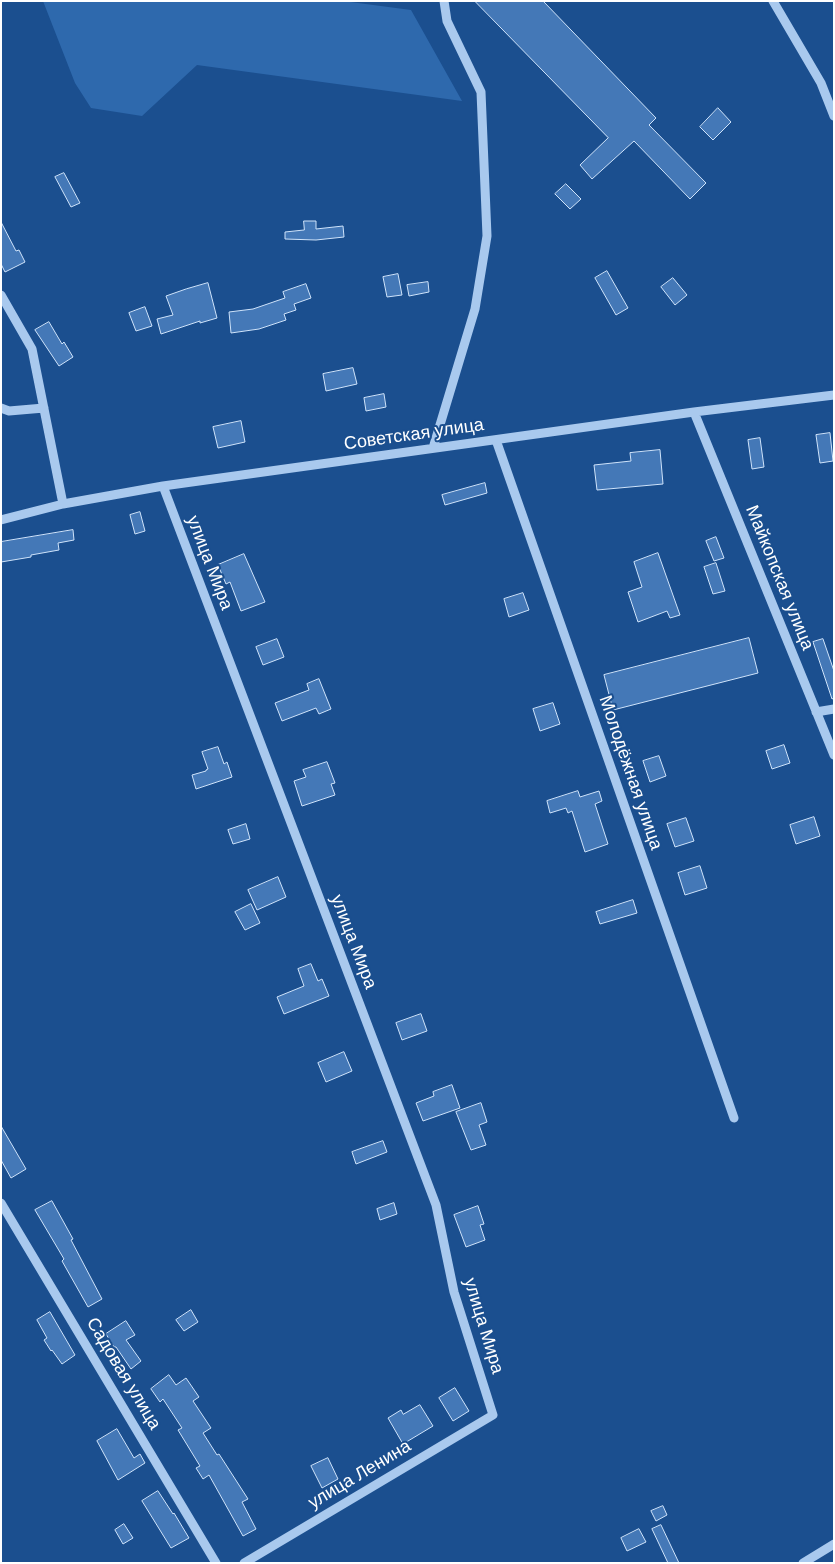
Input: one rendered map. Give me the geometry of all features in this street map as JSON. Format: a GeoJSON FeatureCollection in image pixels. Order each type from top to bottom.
{"type":"FeatureCollection","features":[{"type":"Feature","properties":{"kind":"street"},"geometry":{"type":"LineString","coordinates":[[433,448],[475,309],[487,236],[481,92],[447,21],[444,1]]}},
{"type":"Feature","properties":{"kind":"street"},"geometry":{"type":"LineString","coordinates":[[773,1],[821,83],[834,116]]}},
{"type":"Feature","properties":{"kind":"street"},"geometry":{"type":"LineString","coordinates":[[1,295],[32,349],[63,504]]}},
{"type":"Feature","properties":{"kind":"street","name":"Советская улица"},"geometry":{"type":"LineString","coordinates":[[1,520],[63,504],[163,486],[834,394]]}},
{"type":"Feature","properties":{"kind":"street"},"geometry":{"type":"LineString","coordinates":[[1,408],[9,411],[44,408]]}},
{"type":"Feature","properties":{"kind":"street","name":"Майкопская улица"},"geometry":{"type":"LineString","coordinates":[[694,412],[834,755]]}},
{"type":"Feature","properties":{"kind":"street","name":"Молодёжная улица"},"geometry":{"type":"LineString","coordinates":[[496,440],[734,1118]]}},
{"type":"Feature","properties":{"kind":"street","name":"улица Мира"},"geometry":{"type":"LineString","coordinates":[[163,486],[436,1205],[454,1292],[492,1415]]}},
{"type":"Feature","properties":{"kind":"street"},"geometry":{"type":"LineString","coordinates":[[816,712],[834,709]]}},
{"type":"Feature","properties":{"kind":"street","name":"Садовая улица"},"geometry":{"type":"LineString","coordinates":[[1,1203],[216,1563]]}},
{"type":"Feature","properties":{"kind":"street","name":"улица Ленина"},"geometry":{"type":"LineString","coordinates":[[244,1563],[492,1415]]}},
{"type":"Feature","properties":{"kind":"street"},"geometry":{"type":"LineString","coordinates":[[803,1563],[834,1544]]}},
{"type":"Feature","properties":{"kind":"shaded area"},"geometry":{"type":"Polygon","coordinates":[[[43,1],[343,1],[411,10],[462,101],[197,65],[142,116],[91,108],[75,83],[43,1]]]}},
{"type":"Feature","properties":{"kind":"building"},"geometry":{"type":"Polygon","coordinates":[[[475,1],[543,1],[656,118],[649,125],[706,183],[690,199],[634,141],[592,179],[580,165],[608,138],[475,1]]]}},
{"type":"Feature","properties":{"kind":"building"},"geometry":{"type":"Polygon","coordinates":[[[718,108],[731,122],[713,140],[700,127],[718,108]]]}},
{"type":"Feature","properties":{"kind":"building"},"geometry":{"type":"Polygon","coordinates":[[[64,173],[80,203],[71,207],[55,177],[64,173]]]}},
{"type":"Feature","properties":{"kind":"building"},"geometry":{"type":"Polygon","coordinates":[[[566,184],[581,199],[570,209],[555,194],[566,184]]]}},
{"type":"Feature","properties":{"kind":"building"},"geometry":{"type":"Polygon","coordinates":[[[304,221],[316,221],[316,229],[343,226],[344,237],[316,240],[285,239],[285,232],[304,230],[304,221]]]}},
{"type":"Feature","properties":{"kind":"building"},"geometry":{"type":"Polygon","coordinates":[[[1,222],[16,251],[19,250],[25,262],[5,272],[1,264],[1,222]]]}},
{"type":"Feature","properties":{"kind":"building"},"geometry":{"type":"Polygon","coordinates":[[[607,271],[628,308],[616,315],[595,278],[607,271]]]}},
{"type":"Feature","properties":{"kind":"building"},"geometry":{"type":"Polygon","coordinates":[[[398,274],[402,295],[387,297],[383,277],[398,274]]]}},
{"type":"Feature","properties":{"kind":"building"},"geometry":{"type":"Polygon","coordinates":[[[673,278],[687,295],[675,305],[661,287],[673,278]]]}},
{"type":"Feature","properties":{"kind":"building"},"geometry":{"type":"Polygon","coordinates":[[[428,282],[429,292],[409,296],[407,285],[428,282]]]}},
{"type":"Feature","properties":{"kind":"building"},"geometry":{"type":"Polygon","coordinates":[[[208,283],[217,318],[200,323],[200,321],[161,334],[157,319],[173,315],[166,296],[208,283]]]}},
{"type":"Feature","properties":{"kind":"building"},"geometry":{"type":"Polygon","coordinates":[[[306,284],[311,298],[294,304],[296,310],[284,314],[286,320],[259,329],[231,333],[229,312],[253,309],[285,298],[283,292],[306,284]]]}},
{"type":"Feature","properties":{"kind":"building"},"geometry":{"type":"Polygon","coordinates":[[[145,307],[152,326],[136,331],[129,313],[145,307]]]}},
{"type":"Feature","properties":{"kind":"building"},"geometry":{"type":"Polygon","coordinates":[[[49,322],[62,344],[64,342],[73,357],[59,366],[35,330],[49,322]]]}},
{"type":"Feature","properties":{"kind":"building"},"geometry":{"type":"Polygon","coordinates":[[[353,368],[357,384],[326,391],[323,374],[353,368]]]}},
{"type":"Feature","properties":{"kind":"building"},"geometry":{"type":"Polygon","coordinates":[[[384,394],[386,407],[366,411],[364,398],[384,394]]]}},
{"type":"Feature","properties":{"kind":"building"},"geometry":{"type":"Polygon","coordinates":[[[241,421],[245,442],[218,448],[213,427],[241,421]]]}},
{"type":"Feature","properties":{"kind":"building"},"geometry":{"type":"Polygon","coordinates":[[[830,433],[833,461],[820,463],[816,435],[830,433]]]}},
{"type":"Feature","properties":{"kind":"building"},"geometry":{"type":"Polygon","coordinates":[[[760,438],[764,467],[752,469],[748,440],[760,438]]]}},
{"type":"Feature","properties":{"kind":"building"},"geometry":{"type":"Polygon","coordinates":[[[660,450],[663,484],[597,490],[594,465],[631,461],[630,453],[660,450]]]}},
{"type":"Feature","properties":{"kind":"building"},"geometry":{"type":"Polygon","coordinates":[[[485,483],[487,493],[445,505],[442,495],[485,483]]]}},
{"type":"Feature","properties":{"kind":"building"},"geometry":{"type":"Polygon","coordinates":[[[140,512],[145,531],[135,534],[130,515],[140,512]]]}},
{"type":"Feature","properties":{"kind":"building"},"geometry":{"type":"Polygon","coordinates":[[[73,530],[74,540],[58,543],[59,550],[1,562],[1,542],[73,530]]]}},
{"type":"Feature","properties":{"kind":"building"},"geometry":{"type":"Polygon","coordinates":[[[716,537],[724,558],[714,561],[706,541],[716,537]]]}},
{"type":"Feature","properties":{"kind":"building"},"geometry":{"type":"Polygon","coordinates":[[[658,553],[680,615],[670,618],[667,611],[638,622],[628,592],[642,587],[634,562],[658,553]]]}},
{"type":"Feature","properties":{"kind":"building"},"geometry":{"type":"Polygon","coordinates":[[[244,554],[265,602],[241,611],[230,582],[226,584],[218,565],[244,554]]]}},
{"type":"Feature","properties":{"kind":"building"},"geometry":{"type":"Polygon","coordinates":[[[716,563],[725,591],[713,594],[704,567],[716,563]]]}},
{"type":"Feature","properties":{"kind":"building"},"geometry":{"type":"Polygon","coordinates":[[[523,593],[529,610],[509,617],[504,599],[523,593]]]}},
{"type":"Feature","properties":{"kind":"building"},"geometry":{"type":"Polygon","coordinates":[[[749,638],[758,673],[613,710],[604,675],[749,638]]]}},
{"type":"Feature","properties":{"kind":"building"},"geometry":{"type":"Polygon","coordinates":[[[277,639],[284,657],[263,665],[256,647],[277,639]]]}},
{"type":"Feature","properties":{"kind":"building"},"geometry":{"type":"Polygon","coordinates":[[[823,639],[834,671],[834,698],[832,699],[813,642],[823,639]]]}},
{"type":"Feature","properties":{"kind":"building"},"geometry":{"type":"Polygon","coordinates":[[[319,679],[331,709],[319,714],[316,708],[282,721],[275,703],[309,690],[307,684],[319,679]]]}},
{"type":"Feature","properties":{"kind":"building"},"geometry":{"type":"Polygon","coordinates":[[[553,703],[560,724],[540,731],[533,709],[553,703]]]}},
{"type":"Feature","properties":{"kind":"building"},"geometry":{"type":"Polygon","coordinates":[[[784,745],[790,763],[772,769],[766,751],[784,745]]]}},
{"type":"Feature","properties":{"kind":"building"},"geometry":{"type":"Polygon","coordinates":[[[218,747],[224,764],[227,762],[232,777],[196,789],[192,775],[208,769],[202,752],[218,747]]]}},
{"type":"Feature","properties":{"kind":"building"},"geometry":{"type":"Polygon","coordinates":[[[659,756],[666,776],[650,782],[643,761],[659,756]]]}},
{"type":"Feature","properties":{"kind":"building"},"geometry":{"type":"Polygon","coordinates":[[[327,762],[335,783],[331,784],[335,795],[302,806],[294,781],[306,777],[303,770],[327,762]]]}},
{"type":"Feature","properties":{"kind":"building"},"geometry":{"type":"Polygon","coordinates":[[[578,791],[580,797],[599,791],[602,801],[595,804],[608,844],[585,852],[572,811],[568,813],[566,808],[550,813],[547,801],[578,791]]]}},
{"type":"Feature","properties":{"kind":"building"},"geometry":{"type":"Polygon","coordinates":[[[814,817],[820,836],[796,844],[790,825],[814,817]]]}},
{"type":"Feature","properties":{"kind":"building"},"geometry":{"type":"Polygon","coordinates":[[[686,818],[694,841],[675,847],[667,824],[686,818]]]}},
{"type":"Feature","properties":{"kind":"building"},"geometry":{"type":"Polygon","coordinates":[[[246,824],[250,839],[233,844],[228,830],[246,824]]]}},
{"type":"Feature","properties":{"kind":"building"},"geometry":{"type":"Polygon","coordinates":[[[700,866],[707,888],[685,895],[678,873],[700,866]]]}},
{"type":"Feature","properties":{"kind":"building"},"geometry":{"type":"Polygon","coordinates":[[[278,877],[286,897],[257,910],[248,890],[278,877]]]}},
{"type":"Feature","properties":{"kind":"building"},"geometry":{"type":"Polygon","coordinates":[[[633,900],[637,913],[600,924],[596,912],[633,900]]]}},
{"type":"Feature","properties":{"kind":"building"},"geometry":{"type":"Polygon","coordinates":[[[251,904],[260,923],[245,930],[235,912],[251,904]]]}},
{"type":"Feature","properties":{"kind":"building"},"geometry":{"type":"Polygon","coordinates":[[[311,964],[318,981],[322,979],[329,996],[284,1014],[277,997],[304,986],[298,969],[311,964]]]}},
{"type":"Feature","properties":{"kind":"building"},"geometry":{"type":"Polygon","coordinates":[[[421,1014],[427,1031],[402,1040],[396,1023],[421,1014]]]}},
{"type":"Feature","properties":{"kind":"building"},"geometry":{"type":"Polygon","coordinates":[[[344,1052],[352,1071],[326,1082],[318,1063],[344,1052]]]}},
{"type":"Feature","properties":{"kind":"building"},"geometry":{"type":"Polygon","coordinates":[[[452,1085],[460,1108],[423,1121],[416,1103],[434,1096],[433,1092],[452,1085]]]}},
{"type":"Feature","properties":{"kind":"building"},"geometry":{"type":"Polygon","coordinates":[[[481,1103],[487,1122],[479,1125],[486,1145],[471,1150],[456,1112],[481,1103]]]}},
{"type":"Feature","properties":{"kind":"building"},"geometry":{"type":"Polygon","coordinates":[[[1,1126],[26,1169],[11,1178],[1,1160],[1,1126]]]}},
{"type":"Feature","properties":{"kind":"building"},"geometry":{"type":"Polygon","coordinates":[[[383,1141],[387,1152],[356,1164],[352,1152],[383,1141]]]}},
{"type":"Feature","properties":{"kind":"building"},"geometry":{"type":"Polygon","coordinates":[[[52,1201],[102,1299],[88,1307],[62,1261],[64,1259],[35,1210],[52,1201]]]}},
{"type":"Feature","properties":{"kind":"building"},"geometry":{"type":"Polygon","coordinates":[[[394,1203],[397,1214],[380,1220],[377,1209],[394,1203]]]}},
{"type":"Feature","properties":{"kind":"building"},"geometry":{"type":"Polygon","coordinates":[[[478,1206],[484,1224],[480,1225],[485,1240],[466,1247],[454,1215],[478,1206]]]}},
{"type":"Feature","properties":{"kind":"building"},"geometry":{"type":"Polygon","coordinates":[[[191,1310],[198,1322],[184,1331],[176,1320],[191,1310]]]}},
{"type":"Feature","properties":{"kind":"building"},"geometry":{"type":"Polygon","coordinates":[[[50,1312],[75,1355],[62,1364],[44,1340],[47,1338],[37,1320],[50,1312]]]}},
{"type":"Feature","properties":{"kind":"building"},"geometry":{"type":"Polygon","coordinates":[[[126,1321],[135,1335],[126,1340],[141,1361],[131,1369],[106,1334],[126,1321]]]}},
{"type":"Feature","properties":{"kind":"building"},"geometry":{"type":"Polygon","coordinates":[[[169,1375],[176,1385],[186,1378],[199,1397],[193,1401],[211,1428],[203,1433],[248,1499],[242,1502],[256,1529],[243,1536],[209,1475],[203,1479],[196,1468],[200,1466],[178,1430],[182,1428],[163,1399],[160,1402],[151,1389],[169,1375]]]}},
{"type":"Feature","properties":{"kind":"building"},"geometry":{"type":"Polygon","coordinates":[[[455,1388],[469,1411],[453,1421],[439,1398],[455,1388]]]}},
{"type":"Feature","properties":{"kind":"building"},"geometry":{"type":"Polygon","coordinates":[[[420,1405],[433,1426],[403,1444],[388,1418],[401,1410],[403,1414],[420,1405]]]}},
{"type":"Feature","properties":{"kind":"building"},"geometry":{"type":"Polygon","coordinates":[[[117,1429],[134,1458],[140,1454],[145,1463],[118,1480],[97,1441],[117,1429]]]}},
{"type":"Feature","properties":{"kind":"building"},"geometry":{"type":"Polygon","coordinates":[[[328,1458],[338,1479],[322,1488],[311,1466],[328,1458]]]}},
{"type":"Feature","properties":{"kind":"building"},"geometry":{"type":"Polygon","coordinates":[[[158,1491],[189,1538],[171,1548],[142,1501],[158,1491]]]}},
{"type":"Feature","properties":{"kind":"building"},"geometry":{"type":"Polygon","coordinates":[[[663,1506],[667,1515],[656,1521],[651,1511],[663,1506]]]}},
{"type":"Feature","properties":{"kind":"building"},"geometry":{"type":"Polygon","coordinates":[[[124,1524],[133,1538],[123,1544],[115,1530],[124,1524]]]}},
{"type":"Feature","properties":{"kind":"building"},"geometry":{"type":"Polygon","coordinates":[[[661,1525],[679,1563],[668,1563],[652,1529],[661,1525]]]}},
{"type":"Feature","properties":{"kind":"building"},"geometry":{"type":"Polygon","coordinates":[[[639,1529],[646,1542],[627,1551],[621,1538],[639,1529]]]}}]}
